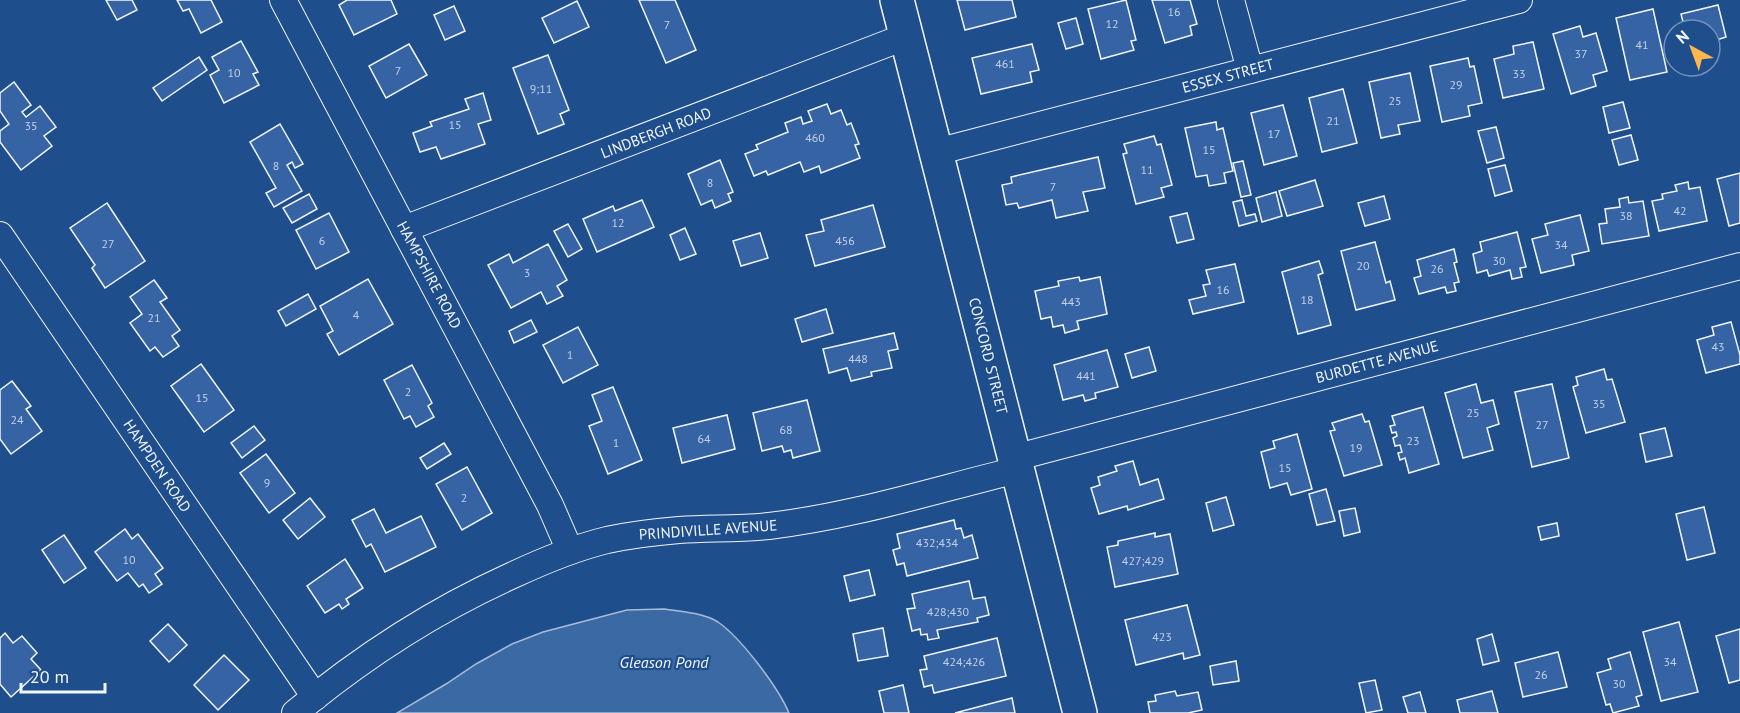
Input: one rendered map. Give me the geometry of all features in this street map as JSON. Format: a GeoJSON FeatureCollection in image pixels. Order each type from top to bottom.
{"type":"FeatureCollection","features":[{"type":"Feature","properties":{"kind":"main road","name":"CONCORD STREET"},"geometry":{"type":"LineString","coordinates":[[897,0],[1080,713]]}},
{"type":"Feature","properties":{"kind":"street","name":"HAMPSHIRE ROAD"},"geometry":{"type":"LineString","coordinates":[[283,0],[550,505],[570,551]]}},
{"type":"Feature","properties":{"kind":"street"},"geometry":{"type":"LineString","coordinates":[[1232,0],[1250,70]]}},
{"type":"Feature","properties":{"kind":"street","name":"ESSEX STREET"},"geometry":{"type":"LineString","coordinates":[[936,152],[1519,0]]}},
{"type":"Feature","properties":{"kind":"street","name":"LINDBERGH ROAD"},"geometry":{"type":"LineString","coordinates":[[404,229],[907,36]]}},
{"type":"Feature","properties":{"kind":"street","name":"HAMPDEN ROAD"},"geometry":{"type":"LineString","coordinates":[[0,235],[315,696]]}},
{"type":"Feature","properties":{"kind":"street","name":"BURDETTE AVENUE"},"geometry":{"type":"LineString","coordinates":[[1016,464],[1740,266]]}},
{"type":"Feature","properties":{"kind":"street","name":"PRINDIVILLE AVENUE"},"geometry":{"type":"LineString","coordinates":[[295,713],[350,669],[418,623],[488,586],[570,551],[606,540],[640,534],[758,527],[858,511],[1016,464]]}},
{"type":"Feature","properties":{"kind":"water","name":"Gleason Pond"},"geometry":{"type":"Polygon","coordinates":[[[664,609],[706,616],[727,629],[758,664],[789,713],[397,713],[512,644],[543,632],[627,610],[664,609]]]}},
{"type":"Feature","properties":{"kind":"building"},"geometry":{"type":"Polygon","coordinates":[[[106,0],[132,0],[137,10],[117,20],[106,0]]]}},
{"type":"Feature","properties":{"kind":"building"},"geometry":{"type":"Polygon","coordinates":[[[177,0],[211,0],[222,22],[201,33],[189,9],[183,11],[177,0]]]}},
{"type":"Feature","properties":{"kind":"building"},"geometry":{"type":"Polygon","coordinates":[[[347,0],[391,0],[397,14],[354,35],[339,5],[347,0]]]}},
{"type":"Feature","properties":{"kind":"building"},"geometry":{"type":"Polygon","coordinates":[[[639,0],[675,0],[696,50],[666,63],[639,0]]]}},
{"type":"Feature","properties":{"kind":"building"},"geometry":{"type":"Polygon","coordinates":[[[957,0],[1012,0],[1016,17],[965,30],[957,0]]]}},
{"type":"Feature","properties":{"kind":"building"},"geometry":{"type":"Polygon","coordinates":[[[1126,0],[1136,40],[1131,41],[1134,50],[1101,59],[1088,9],[1126,0]]]}},
{"type":"Feature","properties":{"kind":"building"},"geometry":{"type":"Polygon","coordinates":[[[1152,0],[1190,0],[1197,24],[1190,26],[1192,35],[1165,43],[1152,0]]]}},
{"type":"Feature","properties":{"kind":"building"},"geometry":{"type":"Polygon","coordinates":[[[577,1],[589,27],[554,43],[542,18],[577,1]]]}},
{"type":"Feature","properties":{"kind":"building"},"geometry":{"type":"Polygon","coordinates":[[[1718,5],[1721,18],[1682,18],[1681,14],[1718,5]]]}},
{"type":"Feature","properties":{"kind":"building"},"geometry":{"type":"Polygon","coordinates":[[[454,6],[465,31],[445,40],[434,15],[454,6]]]}},
{"type":"Feature","properties":{"kind":"building"},"geometry":{"type":"Polygon","coordinates":[[[1653,9],[1662,50],[1662,73],[1630,80],[1616,18],[1653,9]]]}},
{"type":"Feature","properties":{"kind":"building"},"geometry":{"type":"Polygon","coordinates":[[[1076,18],[1083,44],[1066,49],[1058,23],[1076,18]]]}},
{"type":"Feature","properties":{"kind":"building"},"geometry":{"type":"Polygon","coordinates":[[[1722,21],[1726,37],[1722,38],[1722,21]]]}},
{"type":"Feature","properties":{"kind":"building"},"geometry":{"type":"Polygon","coordinates":[[[1580,26],[1583,37],[1596,33],[1607,71],[1593,75],[1596,86],[1571,94],[1553,34],[1580,26]]]}},
{"type":"Feature","properties":{"kind":"building"},"geometry":{"type":"Polygon","coordinates":[[[241,41],[258,72],[253,74],[259,85],[224,103],[210,75],[219,70],[212,57],[241,41]]]}},
{"type":"Feature","properties":{"kind":"building"},"geometry":{"type":"Polygon","coordinates":[[[1533,42],[1544,89],[1503,98],[1494,59],[1514,54],[1513,46],[1533,42]]]}},
{"type":"Feature","properties":{"kind":"building"},"geometry":{"type":"Polygon","coordinates":[[[409,44],[427,75],[386,98],[369,66],[409,44]]]}},
{"type":"Feature","properties":{"kind":"building"},"geometry":{"type":"Polygon","coordinates":[[[1032,44],[1039,70],[1030,72],[1032,82],[981,94],[972,58],[1032,44]]]}},
{"type":"Feature","properties":{"kind":"building"},"geometry":{"type":"Polygon","coordinates":[[[548,55],[569,110],[560,114],[564,124],[538,134],[513,68],[548,55]]]}},
{"type":"Feature","properties":{"kind":"building"},"geometry":{"type":"Polygon","coordinates":[[[199,57],[207,70],[162,101],[153,88],[199,57]]]}},
{"type":"Feature","properties":{"kind":"building"},"geometry":{"type":"Polygon","coordinates":[[[1468,58],[1470,67],[1474,66],[1482,103],[1468,106],[1470,116],[1442,122],[1430,66],[1468,58]]]}},
{"type":"Feature","properties":{"kind":"building"},"geometry":{"type":"Polygon","coordinates":[[[1410,73],[1420,121],[1398,125],[1400,134],[1381,138],[1369,82],[1410,73]]]}},
{"type":"Feature","properties":{"kind":"building"},"geometry":{"type":"Polygon","coordinates":[[[14,82],[31,105],[22,112],[26,117],[40,106],[56,127],[44,136],[52,146],[21,170],[0,142],[0,131],[9,124],[0,111],[0,93],[14,82]]]}},
{"type":"Feature","properties":{"kind":"building"},"geometry":{"type":"Polygon","coordinates":[[[1343,89],[1357,143],[1322,152],[1309,98],[1343,89]]]}},
{"type":"Feature","properties":{"kind":"building"},"geometry":{"type":"Polygon","coordinates":[[[483,93],[491,120],[478,124],[485,144],[441,159],[436,147],[420,152],[413,133],[432,126],[430,122],[469,109],[465,99],[483,93]]]}},
{"type":"Feature","properties":{"kind":"building"},"geometry":{"type":"Polygon","coordinates":[[[1623,102],[1630,128],[1609,133],[1603,107],[1623,102]]]}},
{"type":"Feature","properties":{"kind":"building"},"geometry":{"type":"Polygon","coordinates":[[[827,104],[831,114],[841,110],[847,125],[851,123],[859,144],[855,145],[860,158],[821,173],[819,166],[804,172],[800,162],[768,175],[766,171],[754,176],[745,154],[758,149],[756,145],[788,132],[785,123],[801,117],[803,124],[812,121],[808,111],[827,104]]]}},
{"type":"Feature","properties":{"kind":"building"},"geometry":{"type":"Polygon","coordinates":[[[1283,105],[1297,156],[1264,165],[1251,113],[1283,105]]]}},
{"type":"Feature","properties":{"kind":"building"},"geometry":{"type":"Polygon","coordinates":[[[1216,122],[1217,130],[1223,128],[1233,171],[1224,173],[1226,183],[1209,186],[1207,175],[1196,177],[1185,128],[1216,122]]]}},
{"type":"Feature","properties":{"kind":"building"},"geometry":{"type":"Polygon","coordinates":[[[280,124],[303,164],[295,168],[292,162],[287,165],[302,191],[274,207],[266,193],[276,188],[250,142],[280,124]]]}},
{"type":"Feature","properties":{"kind":"building"},"geometry":{"type":"Polygon","coordinates":[[[1496,127],[1504,158],[1487,163],[1478,131],[1496,127]]]}},
{"type":"Feature","properties":{"kind":"building"},"geometry":{"type":"Polygon","coordinates":[[[1631,135],[1638,160],[1619,165],[1612,140],[1631,135]]]}},
{"type":"Feature","properties":{"kind":"building"},"geometry":{"type":"Polygon","coordinates":[[[1154,136],[1157,145],[1161,144],[1172,185],[1161,188],[1164,197],[1136,204],[1123,154],[1127,153],[1124,144],[1154,136]]]}},
{"type":"Feature","properties":{"kind":"building"},"geometry":{"type":"Polygon","coordinates":[[[1098,157],[1105,188],[1083,192],[1088,211],[1056,218],[1052,200],[1019,208],[1017,203],[1006,205],[1002,185],[1012,183],[1011,177],[1098,157]]]}},
{"type":"Feature","properties":{"kind":"building"},"geometry":{"type":"Polygon","coordinates":[[[720,160],[733,192],[728,194],[731,201],[715,208],[712,200],[701,205],[688,174],[720,160]]]}},
{"type":"Feature","properties":{"kind":"building"},"geometry":{"type":"Polygon","coordinates":[[[1243,161],[1251,195],[1241,197],[1233,163],[1243,161]]]}},
{"type":"Feature","properties":{"kind":"building"},"geometry":{"type":"Polygon","coordinates":[[[1505,165],[1512,191],[1495,196],[1488,169],[1505,165]]]}},
{"type":"Feature","properties":{"kind":"building"},"geometry":{"type":"Polygon","coordinates":[[[1740,173],[1740,223],[1729,226],[1717,179],[1740,173]]]}},
{"type":"Feature","properties":{"kind":"building"},"geometry":{"type":"Polygon","coordinates":[[[1315,180],[1323,206],[1287,216],[1279,191],[1315,180]]]}},
{"type":"Feature","properties":{"kind":"building"},"geometry":{"type":"Polygon","coordinates":[[[1688,182],[1689,189],[1700,187],[1707,221],[1659,231],[1652,201],[1663,199],[1662,194],[1677,191],[1675,185],[1688,182]]]}},
{"type":"Feature","properties":{"kind":"building"},"geometry":{"type":"Polygon","coordinates":[[[1276,192],[1282,216],[1262,222],[1256,198],[1276,192]]]}},
{"type":"Feature","properties":{"kind":"building"},"geometry":{"type":"Polygon","coordinates":[[[309,194],[317,209],[292,223],[283,208],[309,194]]]}},
{"type":"Feature","properties":{"kind":"building"},"geometry":{"type":"Polygon","coordinates":[[[1384,196],[1390,219],[1365,226],[1358,203],[1384,196]]]}},
{"type":"Feature","properties":{"kind":"building"},"geometry":{"type":"Polygon","coordinates":[[[1628,197],[1629,203],[1643,201],[1649,236],[1602,244],[1599,224],[1607,223],[1605,209],[1620,207],[1619,199],[1628,197]]]}},
{"type":"Feature","properties":{"kind":"building"},"geometry":{"type":"Polygon","coordinates":[[[642,200],[654,227],[597,252],[583,219],[613,206],[615,211],[642,200]]]}},
{"type":"Feature","properties":{"kind":"building"},"geometry":{"type":"Polygon","coordinates":[[[1242,200],[1246,216],[1255,214],[1257,221],[1239,226],[1233,202],[1242,200]]]}},
{"type":"Feature","properties":{"kind":"building"},"geometry":{"type":"Polygon","coordinates":[[[107,203],[145,261],[105,288],[92,268],[95,265],[70,228],[107,203]]]}},
{"type":"Feature","properties":{"kind":"building"},"geometry":{"type":"Polygon","coordinates":[[[873,205],[885,247],[815,266],[806,235],[824,231],[821,220],[873,205]]]}},
{"type":"Feature","properties":{"kind":"building"},"geometry":{"type":"Polygon","coordinates":[[[329,213],[349,252],[316,269],[296,230],[329,213]]]}},
{"type":"Feature","properties":{"kind":"building"},"geometry":{"type":"Polygon","coordinates":[[[1187,213],[1194,239],[1177,243],[1170,217],[1187,213]]]}},
{"type":"Feature","properties":{"kind":"building"},"geometry":{"type":"Polygon","coordinates":[[[1580,215],[1589,251],[1572,255],[1574,265],[1541,273],[1532,239],[1548,235],[1545,224],[1580,215]]]}},
{"type":"Feature","properties":{"kind":"building"},"geometry":{"type":"Polygon","coordinates":[[[568,224],[582,249],[568,257],[554,231],[568,224]]]}},
{"type":"Feature","properties":{"kind":"building"},"geometry":{"type":"Polygon","coordinates":[[[685,228],[696,254],[680,260],[670,235],[685,228]]]}},
{"type":"Feature","properties":{"kind":"building"},"geometry":{"type":"Polygon","coordinates":[[[1517,232],[1526,267],[1520,268],[1522,277],[1512,279],[1510,270],[1489,276],[1487,270],[1477,273],[1473,254],[1482,251],[1480,242],[1517,232]]]}},
{"type":"Feature","properties":{"kind":"building"},"geometry":{"type":"Polygon","coordinates":[[[760,233],[768,258],[741,266],[733,241],[760,233]]]}},
{"type":"Feature","properties":{"kind":"building"},"geometry":{"type":"Polygon","coordinates":[[[1375,242],[1386,283],[1390,281],[1395,300],[1356,310],[1341,251],[1375,242]]]}},
{"type":"Feature","properties":{"kind":"building"},"geometry":{"type":"Polygon","coordinates":[[[548,244],[567,280],[557,286],[563,296],[547,304],[541,292],[511,308],[488,265],[509,254],[513,263],[548,244]]]}},
{"type":"Feature","properties":{"kind":"building"},"geometry":{"type":"Polygon","coordinates":[[[1454,249],[1457,262],[1454,263],[1459,282],[1454,283],[1456,291],[1447,293],[1445,287],[1419,294],[1414,278],[1421,276],[1417,260],[1454,249]]]}},
{"type":"Feature","properties":{"kind":"building"},"geometry":{"type":"Polygon","coordinates":[[[1319,261],[1323,273],[1318,275],[1331,325],[1298,334],[1282,272],[1319,261]]]}},
{"type":"Feature","properties":{"kind":"building"},"geometry":{"type":"Polygon","coordinates":[[[1235,264],[1244,302],[1193,314],[1189,300],[1206,296],[1203,285],[1210,284],[1206,270],[1235,264]]]}},
{"type":"Feature","properties":{"kind":"building"},"geometry":{"type":"Polygon","coordinates":[[[1079,277],[1080,281],[1100,277],[1107,314],[1077,321],[1079,329],[1065,333],[1063,325],[1053,327],[1051,317],[1041,319],[1035,291],[1059,286],[1058,281],[1079,277]]]}},
{"type":"Feature","properties":{"kind":"building"},"geometry":{"type":"Polygon","coordinates":[[[368,279],[393,324],[339,355],[327,334],[333,331],[320,306],[368,279]]]}},
{"type":"Feature","properties":{"kind":"building"},"geometry":{"type":"Polygon","coordinates":[[[154,280],[167,298],[160,302],[180,330],[172,336],[179,346],[163,357],[155,347],[150,351],[130,323],[142,314],[130,297],[154,280]]]}},
{"type":"Feature","properties":{"kind":"building"},"geometry":{"type":"Polygon","coordinates":[[[308,294],[316,309],[286,326],[278,311],[308,294]]]}},
{"type":"Feature","properties":{"kind":"building"},"geometry":{"type":"Polygon","coordinates":[[[826,309],[833,333],[802,342],[795,319],[826,309]]]}},
{"type":"Feature","properties":{"kind":"building"},"geometry":{"type":"Polygon","coordinates":[[[531,320],[537,332],[514,343],[509,331],[531,320]]]}},
{"type":"Feature","properties":{"kind":"building"},"geometry":{"type":"Polygon","coordinates":[[[1731,322],[1740,355],[1740,364],[1706,373],[1697,340],[1714,335],[1712,327],[1731,322]]]}},
{"type":"Feature","properties":{"kind":"building"},"geometry":{"type":"Polygon","coordinates":[[[578,327],[598,365],[563,383],[543,345],[578,327]]]}},
{"type":"Feature","properties":{"kind":"building"},"geometry":{"type":"Polygon","coordinates":[[[894,333],[898,349],[888,351],[892,368],[871,372],[872,376],[851,381],[847,368],[829,373],[823,349],[894,333]]]}},
{"type":"Feature","properties":{"kind":"building"},"geometry":{"type":"Polygon","coordinates":[[[1149,347],[1156,371],[1132,378],[1125,354],[1149,347]]]}},
{"type":"Feature","properties":{"kind":"building"},"geometry":{"type":"Polygon","coordinates":[[[1107,350],[1118,387],[1095,393],[1096,398],[1085,401],[1083,395],[1063,400],[1054,365],[1107,350]]]}},
{"type":"Feature","properties":{"kind":"building"},"geometry":{"type":"Polygon","coordinates":[[[201,364],[234,410],[204,432],[171,386],[201,364]]]}},
{"type":"Feature","properties":{"kind":"building"},"geometry":{"type":"Polygon","coordinates":[[[412,365],[432,403],[428,406],[434,417],[416,427],[410,416],[404,419],[384,380],[412,365]]]}},
{"type":"Feature","properties":{"kind":"building"},"geometry":{"type":"Polygon","coordinates":[[[1604,369],[1607,380],[1612,379],[1625,422],[1586,433],[1573,387],[1578,385],[1576,377],[1604,369]]]}},
{"type":"Feature","properties":{"kind":"building"},"geometry":{"type":"Polygon","coordinates":[[[12,381],[31,406],[26,409],[42,431],[11,454],[0,439],[0,390],[12,381]]]}},
{"type":"Feature","properties":{"kind":"building"},"geometry":{"type":"Polygon","coordinates":[[[1476,384],[1481,403],[1493,400],[1499,424],[1487,428],[1493,450],[1463,458],[1445,393],[1476,384]]]}},
{"type":"Feature","properties":{"kind":"building"},"geometry":{"type":"Polygon","coordinates":[[[1552,384],[1569,458],[1532,467],[1515,392],[1552,384]]]}},
{"type":"Feature","properties":{"kind":"building"},"geometry":{"type":"Polygon","coordinates":[[[613,387],[642,460],[608,474],[589,426],[602,421],[592,395],[613,387]]]}},
{"type":"Feature","properties":{"kind":"building"},"geometry":{"type":"Polygon","coordinates":[[[807,400],[820,451],[793,458],[791,450],[784,452],[782,446],[762,451],[753,413],[807,400]]]}},
{"type":"Feature","properties":{"kind":"building"},"geometry":{"type":"Polygon","coordinates":[[[1423,407],[1439,464],[1409,473],[1405,458],[1400,460],[1398,453],[1402,452],[1400,445],[1395,446],[1393,438],[1397,436],[1396,432],[1392,433],[1390,426],[1395,425],[1392,416],[1423,407]]]}},
{"type":"Feature","properties":{"kind":"building"},"geometry":{"type":"Polygon","coordinates":[[[1362,414],[1365,422],[1369,421],[1382,465],[1344,476],[1330,431],[1335,430],[1332,423],[1362,414]]]}},
{"type":"Feature","properties":{"kind":"building"},"geometry":{"type":"Polygon","coordinates":[[[727,415],[735,449],[682,463],[673,428],[727,415]]]}},
{"type":"Feature","properties":{"kind":"building"},"geometry":{"type":"Polygon","coordinates":[[[254,426],[265,440],[242,458],[231,443],[254,426]]]}},
{"type":"Feature","properties":{"kind":"building"},"geometry":{"type":"Polygon","coordinates":[[[1665,428],[1672,456],[1646,462],[1640,434],[1665,428]]]}},
{"type":"Feature","properties":{"kind":"building"},"geometry":{"type":"Polygon","coordinates":[[[1297,434],[1312,489],[1291,495],[1287,483],[1270,488],[1261,452],[1275,448],[1273,441],[1297,434]]]}},
{"type":"Feature","properties":{"kind":"building"},"geometry":{"type":"Polygon","coordinates":[[[444,443],[451,454],[427,469],[420,458],[444,443]]]}},
{"type":"Feature","properties":{"kind":"building"},"geometry":{"type":"Polygon","coordinates":[[[266,454],[295,493],[269,513],[240,473],[266,454]]]}},
{"type":"Feature","properties":{"kind":"building"},"geometry":{"type":"Polygon","coordinates":[[[1133,461],[1140,485],[1158,479],[1164,499],[1128,510],[1127,506],[1099,514],[1091,488],[1100,485],[1098,477],[1117,471],[1115,466],[1133,461]]]}},
{"type":"Feature","properties":{"kind":"building"},"geometry":{"type":"Polygon","coordinates":[[[467,467],[492,513],[462,530],[436,484],[467,467]]]}},
{"type":"Feature","properties":{"kind":"building"},"geometry":{"type":"Polygon","coordinates":[[[1326,489],[1335,521],[1317,525],[1309,494],[1326,489]]]}},
{"type":"Feature","properties":{"kind":"building"},"geometry":{"type":"Polygon","coordinates":[[[1226,497],[1234,525],[1213,531],[1206,503],[1226,497]]]}},
{"type":"Feature","properties":{"kind":"building"},"geometry":{"type":"Polygon","coordinates":[[[310,498],[325,517],[298,539],[283,520],[310,498]]]}},
{"type":"Feature","properties":{"kind":"building"},"geometry":{"type":"Polygon","coordinates":[[[1704,507],[1715,553],[1687,560],[1676,514],[1704,507]]]}},
{"type":"Feature","properties":{"kind":"building"},"geometry":{"type":"Polygon","coordinates":[[[1355,508],[1360,532],[1344,536],[1339,511],[1355,508]]]}},
{"type":"Feature","properties":{"kind":"building"},"geometry":{"type":"Polygon","coordinates":[[[374,509],[386,533],[421,516],[436,547],[385,572],[371,544],[366,547],[352,520],[374,509]]]}},
{"type":"Feature","properties":{"kind":"building"},"geometry":{"type":"Polygon","coordinates":[[[954,520],[956,529],[961,528],[964,538],[972,535],[978,558],[907,576],[904,563],[897,565],[893,550],[900,548],[897,534],[954,520]]]}},
{"type":"Feature","properties":{"kind":"building"},"geometry":{"type":"Polygon","coordinates":[[[1557,523],[1559,536],[1541,540],[1538,527],[1557,523]]]}},
{"type":"Feature","properties":{"kind":"building"},"geometry":{"type":"Polygon","coordinates":[[[125,529],[132,539],[138,534],[163,568],[155,574],[162,584],[149,593],[143,584],[139,587],[128,573],[117,581],[95,552],[125,529]]]}},
{"type":"Feature","properties":{"kind":"building"},"geometry":{"type":"Polygon","coordinates":[[[1155,533],[1155,537],[1170,534],[1178,574],[1115,587],[1107,547],[1118,545],[1118,541],[1155,533]]]}},
{"type":"Feature","properties":{"kind":"building"},"geometry":{"type":"Polygon","coordinates":[[[64,535],[86,568],[64,583],[42,550],[64,535]]]}},
{"type":"Feature","properties":{"kind":"building"},"geometry":{"type":"Polygon","coordinates":[[[345,559],[363,588],[346,599],[349,604],[342,609],[339,604],[325,613],[307,586],[345,559]]]}},
{"type":"Feature","properties":{"kind":"building"},"geometry":{"type":"Polygon","coordinates":[[[869,570],[875,595],[850,601],[844,576],[869,570]]]}},
{"type":"Feature","properties":{"kind":"building"},"geometry":{"type":"Polygon","coordinates":[[[969,581],[973,599],[985,597],[989,615],[977,618],[978,622],[937,630],[939,638],[928,640],[927,634],[921,635],[920,629],[912,631],[907,609],[915,608],[912,594],[969,581]]]}},
{"type":"Feature","properties":{"kind":"building"},"geometry":{"type":"Polygon","coordinates":[[[1187,605],[1200,655],[1184,659],[1183,653],[1136,665],[1125,620],[1187,605]]]}},
{"type":"Feature","properties":{"kind":"building"},"geometry":{"type":"Polygon","coordinates":[[[1679,622],[1698,692],[1661,701],[1643,632],[1679,622]]]}},
{"type":"Feature","properties":{"kind":"building"},"geometry":{"type":"Polygon","coordinates":[[[168,624],[187,645],[169,662],[150,641],[168,624]]]}},
{"type":"Feature","properties":{"kind":"building"},"geometry":{"type":"Polygon","coordinates":[[[883,628],[888,656],[858,661],[853,634],[883,628]]]}},
{"type":"Feature","properties":{"kind":"building"},"geometry":{"type":"Polygon","coordinates":[[[1740,629],[1740,680],[1729,683],[1716,636],[1740,629]]]}},
{"type":"Feature","properties":{"kind":"building"},"geometry":{"type":"Polygon","coordinates":[[[5,633],[13,643],[22,636],[37,653],[31,659],[41,670],[11,697],[0,684],[0,638],[5,633]]]}},
{"type":"Feature","properties":{"kind":"building"},"geometry":{"type":"Polygon","coordinates":[[[1492,634],[1499,661],[1483,665],[1477,639],[1492,634]]]}},
{"type":"Feature","properties":{"kind":"building"},"geometry":{"type":"Polygon","coordinates":[[[997,638],[1006,676],[934,693],[932,685],[924,687],[920,670],[927,669],[924,656],[997,638]]]}},
{"type":"Feature","properties":{"kind":"building"},"geometry":{"type":"Polygon","coordinates":[[[1558,652],[1567,687],[1523,697],[1515,663],[1558,652]]]}},
{"type":"Feature","properties":{"kind":"building"},"geometry":{"type":"Polygon","coordinates":[[[1630,652],[1642,695],[1636,697],[1639,706],[1613,713],[1610,704],[1606,705],[1597,673],[1611,669],[1608,659],[1630,652]]]}},
{"type":"Feature","properties":{"kind":"building"},"geometry":{"type":"Polygon","coordinates":[[[224,655],[249,680],[218,710],[194,685],[224,655]]]}},
{"type":"Feature","properties":{"kind":"building"},"geometry":{"type":"Polygon","coordinates":[[[1236,661],[1239,681],[1213,685],[1210,666],[1236,661]]]}},
{"type":"Feature","properties":{"kind":"building"},"geometry":{"type":"Polygon","coordinates":[[[1375,680],[1382,710],[1366,713],[1359,683],[1375,680]]]}},
{"type":"Feature","properties":{"kind":"building"},"geometry":{"type":"Polygon","coordinates":[[[903,685],[909,713],[884,713],[879,691],[903,685]]]}},
{"type":"Feature","properties":{"kind":"building"},"geometry":{"type":"Polygon","coordinates":[[[1175,691],[1177,696],[1198,692],[1202,710],[1188,713],[1150,713],[1148,702],[1156,701],[1155,695],[1175,691]]]}},
{"type":"Feature","properties":{"kind":"building"},"geometry":{"type":"Polygon","coordinates":[[[1492,691],[1498,713],[1460,713],[1457,700],[1492,691]]]}},
{"type":"Feature","properties":{"kind":"building"},"geometry":{"type":"Polygon","coordinates":[[[1420,692],[1426,713],[1408,713],[1403,697],[1420,692]]]}},
{"type":"Feature","properties":{"kind":"building"},"geometry":{"type":"Polygon","coordinates":[[[1012,698],[1015,713],[955,713],[1012,698]]]}}]}
